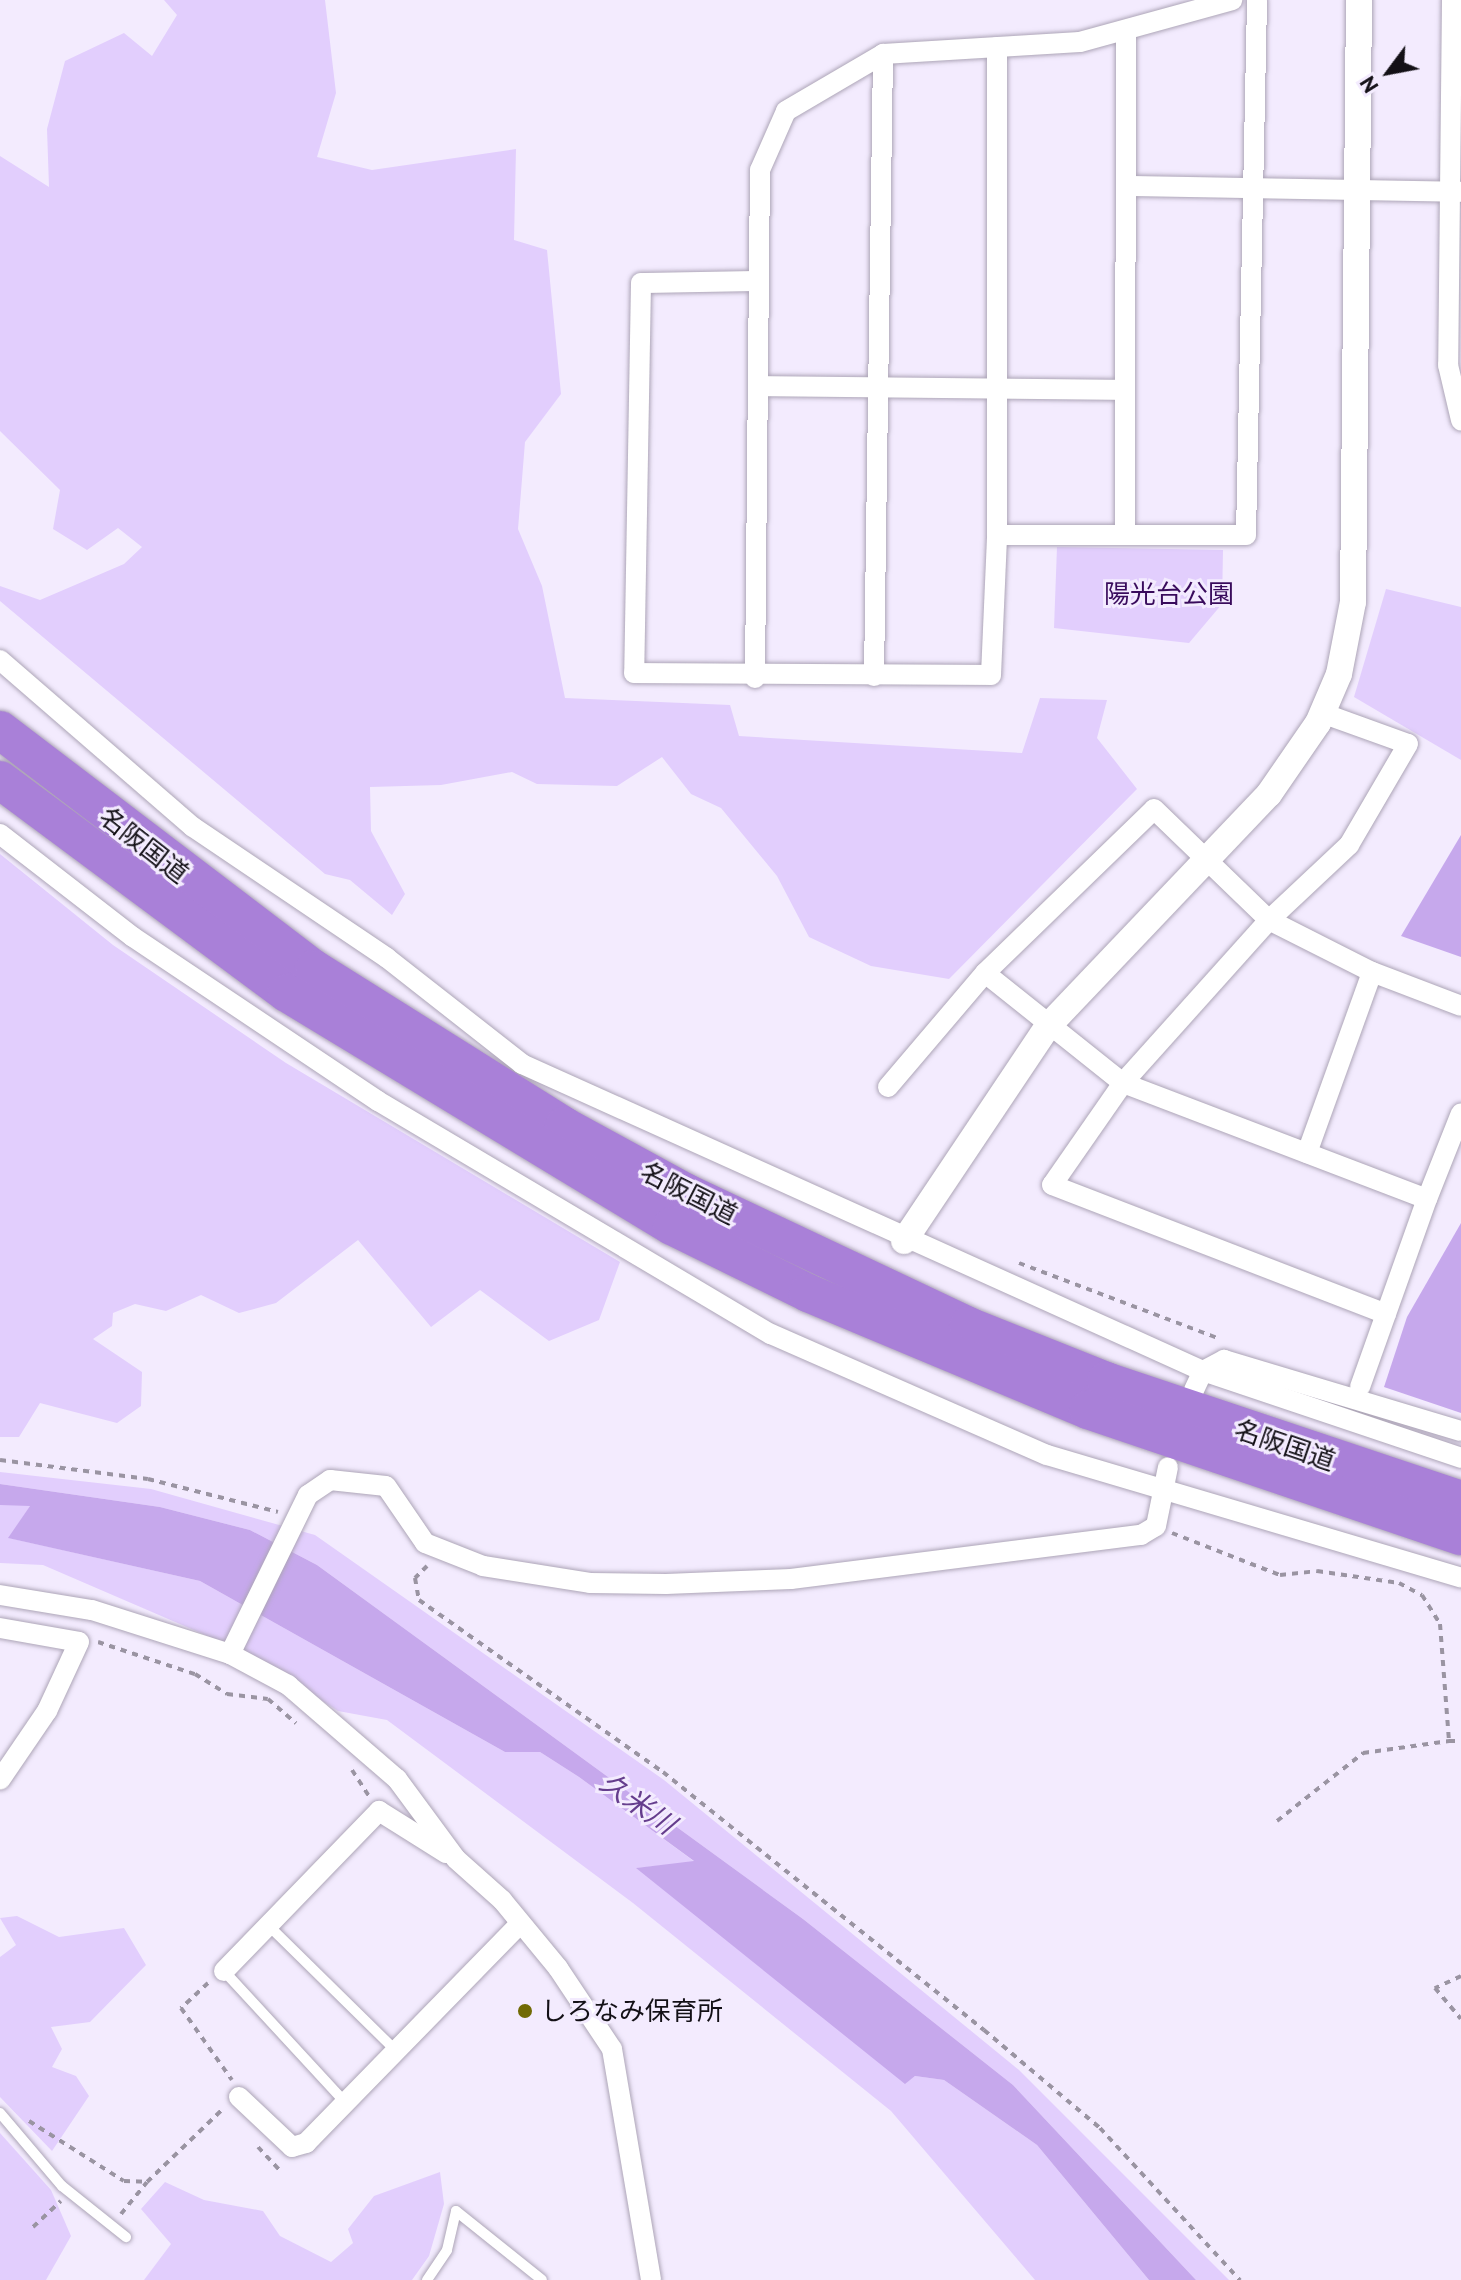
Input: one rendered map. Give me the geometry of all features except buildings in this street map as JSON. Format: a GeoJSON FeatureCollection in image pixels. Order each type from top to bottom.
{"type":"FeatureCollection","features":[{"type":"Feature","properties":{"kind":"highway"},"geometry":{"type":"LineString","coordinates":[[0,713],[197,886]]}},
{"type":"Feature","properties":{"kind":"highway","name":"名阪国道"},"geometry":{"type":"LineString","coordinates":[[0,730],[197,886],[564,1126],[821,1259],[1106,1381],[1461,1500]]}},
{"type":"Feature","properties":{"kind":"highway","name":"名阪国道"},"geometry":{"type":"LineString","coordinates":[[0,780],[287,993],[672,1226],[959,1359],[1217,1457],[1461,1536]]}},
{"type":"Feature","properties":{"kind":"highway"},"geometry":{"type":"LineString","coordinates":[[1217,1457],[1323,1503],[1461,1545]]}},
{"type":"Feature","properties":{"kind":"street"},"geometry":{"type":"LineString","coordinates":[[755,678],[760,170],[786,111],[883,54],[997,47],[1126,31],[1232,0]]}},
{"type":"Feature","properties":{"kind":"street"},"geometry":{"type":"LineString","coordinates":[[997,535],[1246,535],[1257,0]]}},
{"type":"Feature","properties":{"kind":"street"},"geometry":{"type":"LineString","coordinates":[[904,1241],[1048,1026],[1269,794],[1322,713],[1353,602],[1359,0]]}},
{"type":"Feature","properties":{"kind":"street"},"geometry":{"type":"LineString","coordinates":[[1452,0],[1456,192],[1448,365],[1461,420]]}},
{"type":"Feature","properties":{"kind":"street"},"geometry":{"type":"LineString","coordinates":[[1125,535],[1126,31]]}},
{"type":"Feature","properties":{"kind":"street"},"geometry":{"type":"LineString","coordinates":[[759,281],[641,283],[634,673],[755,678],[991,675],[997,535],[997,47]]}},
{"type":"Feature","properties":{"kind":"street"},"geometry":{"type":"LineString","coordinates":[[874,676],[883,54]]}},
{"type":"Feature","properties":{"kind":"street"},"geometry":{"type":"LineString","coordinates":[[1128,186],[1456,192]]}},
{"type":"Feature","properties":{"kind":"street"},"geometry":{"type":"LineString","coordinates":[[759,386],[1124,390]]}},
{"type":"Feature","properties":{"kind":"street"},"geometry":{"type":"LineString","coordinates":[[0,660],[193,827],[387,958],[522,1064],[1199,1380],[1461,1458]]}},
{"type":"Feature","properties":{"kind":"street"},"geometry":{"type":"LineString","coordinates":[[1322,713],[1408,744],[1349,845],[1269,920],[1123,1083],[1052,1185],[1386,1314]]}},
{"type":"Feature","properties":{"kind":"street"},"geometry":{"type":"LineString","coordinates":[[888,1087],[985,973],[1154,809],[1269,920],[1372,972],[1461,1006]]}},
{"type":"Feature","properties":{"kind":"street"},"geometry":{"type":"LineString","coordinates":[[0,834],[133,937],[378,1101],[771,1334],[1047,1455],[1162,1493],[1461,1578]]}},
{"type":"Feature","properties":{"kind":"street"},"geometry":{"type":"LineString","coordinates":[[1307,1153],[1372,972]]}},
{"type":"Feature","properties":{"kind":"street"},"geometry":{"type":"LineString","coordinates":[[985,973],[1123,1083],[1427,1199]]}},
{"type":"Feature","properties":{"kind":"street"},"geometry":{"type":"LineString","coordinates":[[1360,1387],[1461,1113]]}},
{"type":"Feature","properties":{"kind":"street"},"geometry":{"type":"LineString","coordinates":[[1199,1380],[1224,1360],[1461,1431]]}},
{"type":"Feature","properties":{"kind":"street"},"geometry":{"type":"LineString","coordinates":[[230,1654],[244,1620],[308,1495],[330,1480],[355,1477],[386,1486],[440,1553],[525,1576],[666,1584],[1042,1552],[1156,1526],[1168,1467]]}},
{"type":"Feature","properties":{"kind":"street"},"geometry":{"type":"LineString","coordinates":[[0,1595],[92,1610],[230,1654],[347,1730],[397,1779],[456,1859],[519,1925],[612,2049],[651,2280]]}},
{"type":"Feature","properties":{"kind":"street"},"geometry":{"type":"LineString","coordinates":[[0,1628],[79,1642],[47,1711],[0,1780]]}},
{"type":"Feature","properties":{"kind":"street"},"geometry":{"type":"LineString","coordinates":[[224,1971],[379,1811],[456,1859]]}},
{"type":"Feature","properties":{"kind":"street"},"geometry":{"type":"LineString","coordinates":[[239,2097],[292,2147],[306,2143],[519,1925]]}},
{"type":"Feature","properties":{"kind":"lane"},"geometry":{"type":"LineString","coordinates":[[269,1926],[396,2051]]}},
{"type":"Feature","properties":{"kind":"lane"},"geometry":{"type":"LineString","coordinates":[[224,1971],[345,2102]]}},
{"type":"Feature","properties":{"kind":"lane"},"geometry":{"type":"LineString","coordinates":[[0,2113],[62,2186],[126,2237]]}},
{"type":"Feature","properties":{"kind":"lane"},"geometry":{"type":"LineString","coordinates":[[427,2280],[447,2250],[456,2211],[542,2280]]}},
{"type":"Feature","properties":{"kind":"path"},"geometry":{"type":"LineString","coordinates":[[1014,1261],[1230,1343]]}},
{"type":"Feature","properties":{"kind":"path"},"geometry":{"type":"LineString","coordinates":[[0,1460],[148,1479],[293,1523]]}},
{"type":"Feature","properties":{"kind":"path"},"geometry":{"type":"LineString","coordinates":[[1156,1526],[1280,1575],[1317,1571],[1399,1583],[1422,1595],[1440,1624],[1449,1741]]}},
{"type":"Feature","properties":{"kind":"path"},"geometry":{"type":"LineString","coordinates":[[440,1553],[415,1578],[419,1600],[663,1772],[984,2030],[1100,2128],[1240,2280]]}},
{"type":"Feature","properties":{"kind":"path"},"geometry":{"type":"LineString","coordinates":[[79,1642],[128,1649],[227,1694],[268,1699],[301,1726]]}},
{"type":"Feature","properties":{"kind":"path"},"geometry":{"type":"LineString","coordinates":[[1277,1821],[1363,1753],[1461,1741]]}},
{"type":"Feature","properties":{"kind":"path"},"geometry":{"type":"LineString","coordinates":[[342,1760],[379,1811]]}},
{"type":"Feature","properties":{"kind":"path"},"geometry":{"type":"LineString","coordinates":[[126,2206],[147,2182],[239,2097],[181,2008],[224,1971]]}},
{"type":"Feature","properties":{"kind":"path"},"geometry":{"type":"LineString","coordinates":[[1461,1976],[1435,1988],[1461,2019]]}},
{"type":"Feature","properties":{"kind":"path"},"geometry":{"type":"LineString","coordinates":[[20,2115],[124,2181],[147,2182]]}},
{"type":"Feature","properties":{"kind":"path"},"geometry":{"type":"LineString","coordinates":[[33,2227],[54,2207]]}},
{"type":"Feature","properties":{"kind":"green space"},"geometry":{"type":"Polygon","coordinates":[[[164,0],[325,0],[336,93],[317,157],[372,170],[516,149],[514,240],[547,250],[561,394],[525,442],[518,529],[542,586],[565,698],[730,705],[739,736],[1022,753],[1040,698],[1107,700],[1097,738],[1137,789],[949,979],[871,966],[809,937],[777,876],[721,808],[691,794],[662,757],[617,786],[537,784],[512,772],[441,785],[370,787],[371,831],[405,894],[392,915],[350,880],[325,874],[0,601],[0,586],[40,600],[124,564],[142,547],[118,528],[87,550],[53,529],[60,490],[0,431],[0,156],[49,187],[47,129],[65,61],[124,33],[152,56],[177,15],[164,0]]]}},
{"type":"Feature","properties":{"kind":"green space","name":"陽光台公園"},"geometry":{"type":"Polygon","coordinates":[[[1057,547],[1223,550],[1222,604],[1189,643],[1054,628],[1057,547]]]}},
{"type":"Feature","properties":{"kind":"green space"},"geometry":{"type":"Polygon","coordinates":[[[1386,589],[1461,607],[1461,760],[1354,697],[1386,589]]]}},
{"type":"Feature","properties":{"kind":"green space"},"geometry":{"type":"Polygon","coordinates":[[[0,854],[113,945],[286,1063],[620,1262],[599,1320],[549,1341],[480,1290],[431,1327],[358,1240],[276,1303],[239,1313],[201,1295],[166,1311],[135,1304],[113,1313],[112,1326],[93,1339],[142,1372],[141,1406],[117,1423],[40,1403],[19,1437],[0,1437],[0,854]]]}},
{"type":"Feature","properties":{"kind":"green space"},"geometry":{"type":"Polygon","coordinates":[[[0,1472],[151,1489],[315,1535],[664,1780],[1019,2070],[1229,2280],[1196,2280],[1013,2085],[803,1919],[317,1565],[250,1530],[160,1507],[0,1484],[0,1472]]]}},
{"type":"Feature","properties":{"kind":"green space"},"geometry":{"type":"Polygon","coordinates":[[[0,1505],[31,1505],[9,1538],[200,1581],[505,1752],[540,1752],[579,1777],[695,1862],[637,1868],[905,2083],[915,2076],[944,2080],[1037,2145],[1149,2280],[1035,2280],[891,2111],[633,1903],[387,1720],[338,1711],[254,1656],[43,1565],[0,1563],[0,1505]]]}},
{"type":"Feature","properties":{"kind":"green space"},"geometry":{"type":"Polygon","coordinates":[[[17,1916],[59,1937],[124,1928],[146,1965],[90,2022],[51,2027],[62,2049],[52,2067],[76,2076],[89,2096],[52,2151],[0,2097],[0,1957],[16,1945],[0,1918],[17,1916]]]}},
{"type":"Feature","properties":{"kind":"green space"},"geometry":{"type":"Polygon","coordinates":[[[0,2133],[51,2190],[71,2236],[46,2280],[0,2280],[0,2133]]]}},
{"type":"Feature","properties":{"kind":"green space"},"geometry":{"type":"Polygon","coordinates":[[[440,2172],[444,2204],[429,2256],[412,2280],[144,2280],[171,2244],[141,2209],[165,2182],[204,2200],[263,2211],[280,2236],[331,2262],[353,2243],[348,2229],[374,2196],[440,2172]]]}},
{"type":"Feature","properties":{"kind":"water"},"geometry":{"type":"Polygon","coordinates":[[[1461,835],[1461,957],[1401,936],[1461,835]]]}},
{"type":"Feature","properties":{"kind":"water"},"geometry":{"type":"Polygon","coordinates":[[[1461,1223],[1461,1413],[1384,1387],[1407,1317],[1461,1223]]]}},
{"type":"Feature","properties":{"kind":"water","name":"久米川"},"geometry":{"type":"Polygon","coordinates":[[[0,1484],[160,1507],[250,1530],[317,1565],[803,1919],[1013,2085],[1196,2280],[1149,2280],[1037,2145],[944,2080],[915,2076],[905,2084],[636,1868],[694,1861],[579,1777],[540,1752],[505,1752],[200,1581],[8,1538],[30,1506],[0,1505],[0,1484]]]}},
{"type":"Feature","properties":{"kind":"place","name":"しろなみ保育所"},"geometry":{"type":"Point","coordinates":[525,2011]}}]}
